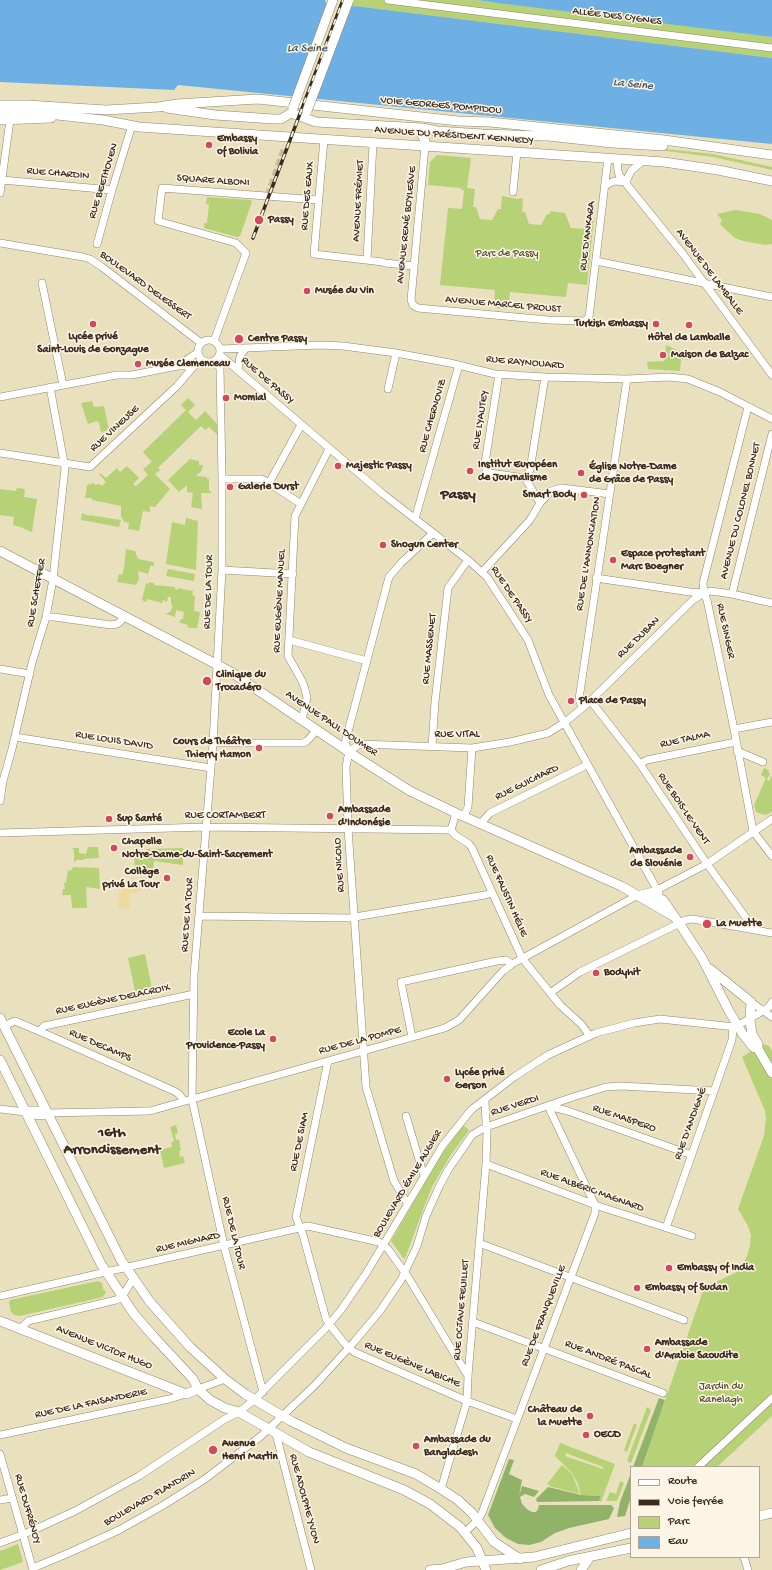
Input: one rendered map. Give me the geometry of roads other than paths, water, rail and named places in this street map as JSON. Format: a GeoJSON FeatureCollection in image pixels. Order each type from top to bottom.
{"type":"FeatureCollection","features":[{"type":"Feature","properties":{"kind":"main road"},"geometry":{"type":"LineString","coordinates":[[158,107],[215,115],[281,119],[292,111],[334,0]]}},
{"type":"Feature","properties":{"kind":"main road"},"geometry":{"type":"LineString","coordinates":[[306,114],[348,0]]}},
{"type":"Feature","properties":{"kind":"main road","name":"VOIE GEORGES POMPIDOU"},"geometry":{"type":"LineString","coordinates":[[27,105],[106,110],[258,99],[458,121],[490,122],[656,140],[772,155]]}},
{"type":"Feature","properties":{"kind":"main road"},"geometry":{"type":"LineString","coordinates":[[0,100],[27,105]]}},
{"type":"Feature","properties":{"kind":"main road"},"geometry":{"type":"LineString","coordinates":[[0,105],[27,105]]}},
{"type":"Feature","properties":{"kind":"main road"},"geometry":{"type":"LineString","coordinates":[[0,111],[39,113],[72,117]]}},
{"type":"Feature","properties":{"kind":"main road"},"geometry":{"type":"LineString","coordinates":[[292,111],[306,114],[316,122],[412,128],[474,134],[544,136]]}},
{"type":"Feature","properties":{"kind":"main road"},"geometry":{"type":"LineString","coordinates":[[0,120],[72,117]]}},
{"type":"Feature","properties":{"kind":"main road","name":"AVENUE DU PRÉSIDENT KENNEDY"},"geometry":{"type":"LineString","coordinates":[[72,117],[132,125],[324,140],[644,160],[713,169],[772,181]]}},
{"type":"Feature","properties":{"kind":"main road"},"geometry":{"type":"LineString","coordinates":[[458,121],[544,136],[612,143],[701,146]]}},
{"type":"Feature","properties":{"kind":"main road"},"geometry":{"type":"LineString","coordinates":[[412,128],[421,133],[425,141],[425,146]]}},
{"type":"Feature","properties":{"kind":"main road"},"geometry":{"type":"LineString","coordinates":[[612,143],[612,158]]}},
{"type":"Feature","properties":{"kind":"main road","name":"AVENUE PAUL DOUMER"},"geometry":{"type":"LineString","coordinates":[[0,551],[217,664],[253,686],[348,751],[410,791],[638,895]]}},
{"type":"Feature","properties":{"kind":"main road"},"geometry":{"type":"LineString","coordinates":[[638,895],[652,895],[663,900],[702,958],[715,974],[751,1002],[750,1018],[752,1034],[758,1044],[758,1050]]}},
{"type":"Feature","properties":{"kind":"main road"},"geometry":{"type":"LineString","coordinates":[[638,895],[677,920]]}},
{"type":"Feature","properties":{"kind":"main road"},"geometry":{"type":"LineString","coordinates":[[702,958],[736,1026],[753,1047],[758,1050],[772,1073]]}},
{"type":"Feature","properties":{"kind":"main road"},"geometry":{"type":"LineString","coordinates":[[2,1022],[114,1247],[126,1268],[169,1324],[190,1347],[225,1379],[254,1400],[282,1416],[346,1448],[416,1474],[441,1489],[458,1500],[494,1542],[520,1559]]}},
{"type":"Feature","properties":{"kind":"main road"},"geometry":{"type":"LineString","coordinates":[[0,1060],[93,1250],[106,1272],[122,1297],[154,1337],[193,1379],[198,1389],[210,1400],[226,1408],[239,1412],[272,1432],[321,1458],[404,1490],[440,1511],[465,1532],[477,1548],[486,1570]]}},
{"type":"Feature","properties":{"kind":"main road","name":"AVENUE VICTOR HUGO"},"geometry":{"type":"LineString","coordinates":[[0,1321],[186,1394]]}},
{"type":"Feature","properties":{"kind":"main road"},"geometry":{"type":"LineString","coordinates":[[186,1394],[198,1389]]}},
{"type":"Feature","properties":{"kind":"main road"},"geometry":{"type":"LineString","coordinates":[[760,1516],[772,1512]]}},
{"type":"Feature","properties":{"kind":"main road"},"geometry":{"type":"LineString","coordinates":[[430,1570],[444,1570],[466,1562],[520,1559],[550,1554],[629,1531]]}},
{"type":"Feature","properties":{"kind":"main road"},"geometry":{"type":"LineString","coordinates":[[541,1570],[555,1569],[590,1556],[630,1547]]}},
{"type":"Feature","properties":{"kind":"main road"},"geometry":{"type":"LineString","coordinates":[[550,1554],[555,1569]]}},
{"type":"Feature","properties":{"kind":"main road"},"geometry":{"type":"LineString","coordinates":[[581,1570],[590,1556]]}},
{"type":"Feature","properties":{"kind":"street","name":"ALLÉE DES CYGNES"},"geometry":{"type":"LineString","coordinates":[[388,0],[772,48]]}},
{"type":"Feature","properties":{"kind":"street"},"geometry":{"type":"LineString","coordinates":[[0,193],[10,120]]}},
{"type":"Feature","properties":{"kind":"street","name":"RUE BEETHOVEN"},"geometry":{"type":"LineString","coordinates":[[96,244],[132,125]]}},
{"type":"Feature","properties":{"kind":"street","name":"RUE DES EAUX"},"geometry":{"type":"LineString","coordinates":[[324,140],[314,254],[367,260]]}},
{"type":"Feature","properties":{"kind":"street","name":"AVENUE FRÉMIET"},"geometry":{"type":"LineString","coordinates":[[367,260],[373,143]]}},
{"type":"Feature","properties":{"kind":"street","name":"AVENUE RENÉ BOYLESVE"},"geometry":{"type":"LineString","coordinates":[[413,305],[411,300],[425,146]]}},
{"type":"Feature","properties":{"kind":"street"},"geometry":{"type":"LineString","coordinates":[[514,192],[517,152]]}},
{"type":"Feature","properties":{"kind":"street","name":"AVENUE DE LAMBALLE"},"geometry":{"type":"LineString","coordinates":[[612,158],[618,171],[626,182],[683,254],[772,376]]}},
{"type":"Feature","properties":{"kind":"street","name":"RUE D'ANKARA"},"geometry":{"type":"LineString","coordinates":[[589,317],[605,186],[612,158]]}},
{"type":"Feature","properties":{"kind":"street"},"geometry":{"type":"LineString","coordinates":[[605,186],[614,181],[626,182],[631,171],[644,160]]}},
{"type":"Feature","properties":{"kind":"street","name":"RUE CHARDIN"},"geometry":{"type":"LineString","coordinates":[[2,180],[112,190]]}},
{"type":"Feature","properties":{"kind":"street","name":"SQUARE ALBONI"},"geometry":{"type":"LineString","coordinates":[[214,341],[246,253],[236,244],[158,221],[162,188],[318,200]]}},
{"type":"Feature","properties":{"kind":"street","name":"BOULEVARD DELESSERT"},"geometry":{"type":"LineString","coordinates":[[0,243],[90,259],[201,343]]}},
{"type":"Feature","properties":{"kind":"street"},"geometry":{"type":"LineString","coordinates":[[367,260],[414,266]]}},
{"type":"Feature","properties":{"kind":"street"},"geometry":{"type":"LineString","coordinates":[[596,261],[772,297]]}},
{"type":"Feature","properties":{"kind":"street"},"geometry":{"type":"LineString","coordinates":[[42,283],[63,385]]}},
{"type":"Feature","properties":{"kind":"street","name":"AVENUE MARCEL PROUST"},"geometry":{"type":"LineString","coordinates":[[413,305],[418,308],[548,320],[585,321],[589,317]]}},
{"type":"Feature","properties":{"kind":"street"},"geometry":{"type":"LineString","coordinates":[[219,355],[209,362],[202,360],[198,352],[198,347],[201,343],[207,340],[214,341],[218,344],[219,355],[220,368],[229,362]]}},
{"type":"Feature","properties":{"kind":"street","name":"RUE RAYNOUARD"},"geometry":{"type":"LineString","coordinates":[[219,355],[246,348],[321,345],[344,346],[396,353],[499,374],[545,377],[627,379],[663,377],[688,379],[720,392],[772,419]]}},
{"type":"Feature","properties":{"kind":"street"},"geometry":{"type":"LineString","coordinates":[[238,370],[240,356],[246,348]]}},
{"type":"Feature","properties":{"kind":"street"},"geometry":{"type":"LineString","coordinates":[[178,366],[198,352]]}},
{"type":"Feature","properties":{"kind":"street"},"geometry":{"type":"LineString","coordinates":[[388,389],[396,353]]}},
{"type":"Feature","properties":{"kind":"street","name":"RUE DE PASSY"},"geometry":{"type":"LineString","coordinates":[[219,355],[383,494],[482,572],[514,616],[528,640],[549,695],[656,890],[663,900]]}},
{"type":"Feature","properties":{"kind":"street","name":"RUE VINEUSE"},"geometry":{"type":"LineString","coordinates":[[0,453],[90,467],[177,386],[194,366],[202,360]]}},
{"type":"Feature","properties":{"kind":"street","name":"RUE CHERNOVIZ"},"geometry":{"type":"LineString","coordinates":[[415,519],[459,365]]}},
{"type":"Feature","properties":{"kind":"street"},"geometry":{"type":"LineString","coordinates":[[0,398],[117,375],[132,375],[178,366],[194,366]]}},
{"type":"Feature","properties":{"kind":"street","name":"RUE DE LA TOUR"},"geometry":{"type":"LineString","coordinates":[[220,368],[222,570],[213,743],[194,994],[192,1099],[224,1246],[263,1392]]}},
{"type":"Feature","properties":{"kind":"street","name":"RUE LYAUTEY"},"geometry":{"type":"LineString","coordinates":[[499,374],[485,463],[486,470],[490,473],[525,478]]}},
{"type":"Feature","properties":{"kind":"street"},"geometry":{"type":"LineString","coordinates":[[540,503],[525,478],[530,470],[545,377]]}},
{"type":"Feature","properties":{"kind":"street","name":"RUE DE L'ANNONCIATION"},"geometry":{"type":"LineString","coordinates":[[582,708],[578,699],[610,494],[613,462],[627,379]]}},
{"type":"Feature","properties":{"kind":"street","name":"RUE SCHEFFER"},"geometry":{"type":"LineString","coordinates":[[0,801],[3,781],[46,617],[53,579],[65,464],[50,387]]}},
{"type":"Feature","properties":{"kind":"street","name":"RUE SINGER"},"geometry":{"type":"LineString","coordinates":[[748,407],[704,583],[704,593],[707,600],[734,729],[753,831],[772,856]]}},
{"type":"Feature","properties":{"kind":"street"},"geometry":{"type":"LineString","coordinates":[[269,483],[301,424]]}},
{"type":"Feature","properties":{"kind":"street","name":"AVENUE DU COLONEL BONNET"},"geometry":{"type":"LineString","coordinates":[[732,594],[772,434]]}},
{"type":"Feature","properties":{"kind":"street","name":"RUE EUGÈNE MANUEL"},"geometry":{"type":"LineString","coordinates":[[302,720],[307,698],[305,689],[302,680],[288,658],[295,516],[329,449]]}},
{"type":"Feature","properties":{"kind":"street"},"geometry":{"type":"LineString","coordinates":[[222,480],[262,479],[301,504]]}},
{"type":"Feature","properties":{"kind":"street"},"geometry":{"type":"LineString","coordinates":[[482,572],[530,520],[540,503],[551,491],[562,488],[610,494]]}},
{"type":"Feature","properties":{"kind":"street","name":"RUE NICOLO"},"geometry":{"type":"LineString","coordinates":[[407,1203],[394,1181],[366,1087],[348,828],[346,767],[348,751],[345,743],[389,577],[401,563],[433,533]]}},
{"type":"Feature","properties":{"kind":"street","name":"RUE MASSENET"},"geometry":{"type":"LineString","coordinates":[[432,746],[435,702],[448,588],[468,560]]}},
{"type":"Feature","properties":{"kind":"street"},"geometry":{"type":"LineString","coordinates":[[222,570],[293,574]]}},
{"type":"Feature","properties":{"kind":"street"},"geometry":{"type":"LineString","coordinates":[[596,578],[690,592],[704,593],[712,591],[772,603]]}},
{"type":"Feature","properties":{"kind":"street","name":"RUE DUBAN"},"geometry":{"type":"LineString","coordinates":[[590,700],[694,600],[704,593]]}},
{"type":"Feature","properties":{"kind":"street"},"geometry":{"type":"LineString","coordinates":[[46,617],[111,625],[117,624],[121,621],[123,616]]}},
{"type":"Feature","properties":{"kind":"street"},"geometry":{"type":"LineString","coordinates":[[289,640],[367,661]]}},
{"type":"Feature","properties":{"kind":"street"},"geometry":{"type":"LineString","coordinates":[[0,669],[30,674]]}},
{"type":"Feature","properties":{"kind":"street"},"geometry":{"type":"LineString","coordinates":[[564,723],[590,700]]}},
{"type":"Feature","properties":{"kind":"street","name":"RUE BOIS-LE-VENT"},"geometry":{"type":"LineString","coordinates":[[590,700],[640,764],[707,864],[755,930]]}},
{"type":"Feature","properties":{"kind":"street"},"geometry":{"type":"LineString","coordinates":[[734,729],[772,722]]}},
{"type":"Feature","properties":{"kind":"street","name":"RUE VITAL"},"geometry":{"type":"LineString","coordinates":[[348,751],[360,744],[472,748],[510,742],[548,733],[564,723]]}},
{"type":"Feature","properties":{"kind":"street"},"geometry":{"type":"LineString","coordinates":[[213,743],[302,743],[307,741],[317,730]]}},
{"type":"Feature","properties":{"kind":"street","name":"RUE LOUIS DAVID"},"geometry":{"type":"LineString","coordinates":[[15,737],[211,768]]}},
{"type":"Feature","properties":{"kind":"street","name":"RUE TALMA"},"geometry":{"type":"LineString","coordinates":[[640,764],[647,760],[736,742]]}},
{"type":"Feature","properties":{"kind":"street"},"geometry":{"type":"LineString","coordinates":[[451,830],[460,815],[468,807],[472,748]]}},
{"type":"Feature","properties":{"kind":"street"},"geometry":{"type":"LineString","coordinates":[[737,751],[763,762]]}},
{"type":"Feature","properties":{"kind":"street","name":"RUE GUICHARD"},"geometry":{"type":"LineString","coordinates":[[480,824],[490,813],[587,765]]}},
{"type":"Feature","properties":{"kind":"street"},"geometry":{"type":"LineString","coordinates":[[638,895],[656,890],[707,864],[772,819]]}},
{"type":"Feature","properties":{"kind":"street","name":"RUE CORTAMBERT"},"geometry":{"type":"LineString","coordinates":[[0,833],[206,826],[451,830]]}},
{"type":"Feature","properties":{"kind":"street","name":"RUE FAUSTIN HÉLIE"},"geometry":{"type":"LineString","coordinates":[[451,830],[455,835],[469,844],[522,958],[550,993],[571,1016],[581,1024],[590,1036]]}},
{"type":"Feature","properties":{"kind":"street"},"geometry":{"type":"LineString","coordinates":[[199,916],[355,917],[492,893]]}},
{"type":"Feature","properties":{"kind":"street","name":"RUE DE LA POMPE"},"geometry":{"type":"LineString","coordinates":[[0,1109],[44,1116],[47,1113],[150,1110],[363,1052],[453,1025],[502,972],[512,964],[638,895]]}},
{"type":"Feature","properties":{"kind":"street"},"geometry":{"type":"LineString","coordinates":[[550,993],[580,972],[677,920],[693,919],[772,933]]}},
{"type":"Feature","properties":{"kind":"street"},"geometry":{"type":"LineString","coordinates":[[412,1037],[401,982],[497,961],[506,960],[512,964]]}},
{"type":"Feature","properties":{"kind":"street","name":"RUE EUGÈNE DELACROIX"},"geometry":{"type":"LineString","coordinates":[[40,1031],[44,1026],[194,994]]}},
{"type":"Feature","properties":{"kind":"street"},"geometry":{"type":"LineString","coordinates":[[751,1002],[772,1017]]}},
{"type":"Feature","properties":{"kind":"street"},"geometry":{"type":"LineString","coordinates":[[736,1026],[763,1011],[769,1007],[772,1002]]}},
{"type":"Feature","properties":{"kind":"street","name":"BOULEVARD ÉMILE AUGIER"},"geometry":{"type":"LineString","coordinates":[[239,1412],[263,1392],[330,1324],[357,1288],[384,1245],[442,1145],[470,1110],[548,1055],[590,1036],[634,1023],[660,1019],[736,1026]]}},
{"type":"Feature","properties":{"kind":"street","name":"RUE DECAMPS"},"geometry":{"type":"LineString","coordinates":[[2,1022],[15,1021],[40,1031],[174,1091],[184,1101]]}},
{"type":"Feature","properties":{"kind":"street","name":"RUE D'ANDIGNÉ"},"geometry":{"type":"LineString","coordinates":[[666,1228],[736,1026]]}},
{"type":"Feature","properties":{"kind":"street","name":"RUE DE SIAM"},"geometry":{"type":"LineString","coordinates":[[328,1061],[296,1217],[326,1319],[349,1348]]}},
{"type":"Feature","properties":{"kind":"street","name":"RUE VERDI"},"geometry":{"type":"LineString","coordinates":[[486,1127],[606,1087],[621,1086],[714,1091]]}},
{"type":"Feature","properties":{"kind":"street","name":"RUE OCTAVE FEUILLET"},"geometry":{"type":"LineString","coordinates":[[441,1489],[468,1401],[468,1376],[486,1164],[485,1100]]}},
{"type":"Feature","properties":{"kind":"street"},"geometry":{"type":"LineString","coordinates":[[548,1106],[595,1205]]}},
{"type":"Feature","properties":{"kind":"street","name":"RUE MASPERO"},"geometry":{"type":"LineString","coordinates":[[548,1106],[568,1111],[692,1154]]}},
{"type":"Feature","properties":{"kind":"street"},"geometry":{"type":"LineString","coordinates":[[406,1116],[424,1176]]}},
{"type":"Feature","properties":{"kind":"street","name":"BOULEVARD FLANDRIN"},"geometry":{"type":"LineString","coordinates":[[33,1569],[119,1530],[162,1506],[205,1479],[272,1432],[282,1416],[315,1385],[349,1348],[380,1310],[405,1272],[417,1246],[426,1216],[448,1170],[472,1135],[486,1127]]}},
{"type":"Feature","properties":{"kind":"street","name":"RUE ALBÉRIC MAGNARD"},"geometry":{"type":"LineString","coordinates":[[486,1164],[595,1205],[692,1236]]}},
{"type":"Feature","properties":{"kind":"street","name":"RUE DE FRANQUEVILLE"},"geometry":{"type":"LineString","coordinates":[[465,1532],[477,1521],[482,1512],[595,1213],[595,1205]]}},
{"type":"Feature","properties":{"kind":"street","name":"RUE MIGNARD"},"geometry":{"type":"LineString","coordinates":[[0,1296],[308,1226],[379,1242],[384,1245]]}},
{"type":"Feature","properties":{"kind":"street"},"geometry":{"type":"LineString","coordinates":[[479,1243],[684,1320]]}},
{"type":"Feature","properties":{"kind":"street"},"geometry":{"type":"LineString","coordinates":[[384,1245],[405,1272],[468,1376]]}},
{"type":"Feature","properties":{"kind":"street"},"geometry":{"type":"LineString","coordinates":[[20,1329],[28,1321],[122,1297],[133,1279]]}},
{"type":"Feature","properties":{"kind":"street","name":"RUE ANDRÉ PASCAL"},"geometry":{"type":"LineString","coordinates":[[473,1322],[663,1393]]}},
{"type":"Feature","properties":{"kind":"street","name":"RUE EUGÈNE LABICHE"},"geometry":{"type":"LineString","coordinates":[[349,1348],[354,1352],[468,1401],[517,1419]]}},
{"type":"Feature","properties":{"kind":"street"},"geometry":{"type":"LineString","coordinates":[[198,1389],[225,1379]]}},
{"type":"Feature","properties":{"kind":"street","name":"RUE DE LA FAISANDERIE"},"geometry":{"type":"LineString","coordinates":[[0,1434],[186,1394]]}},
{"type":"Feature","properties":{"kind":"street"},"geometry":{"type":"LineString","coordinates":[[699,1466],[772,1398]]}},
{"type":"Feature","properties":{"kind":"street"},"geometry":{"type":"LineString","coordinates":[[0,1543],[75,1511],[139,1476],[225,1419],[239,1412]]}},
{"type":"Feature","properties":{"kind":"street","name":"RUE ADOLPHE YVON"},"geometry":{"type":"LineString","coordinates":[[272,1432],[311,1570]]}},
{"type":"Feature","properties":{"kind":"street","name":"RUE DUFRÉNOY"},"geometry":{"type":"LineString","coordinates":[[0,1454],[33,1569]]}},
{"type":"Feature","properties":{"kind":"street"},"geometry":{"type":"LineString","coordinates":[[0,1500],[12,1498]]}},
{"type":"Feature","properties":{"kind":"street"},"geometry":{"type":"LineString","coordinates":[[744,1558],[748,1570]]}},
{"type":"Feature","properties":{"kind":"water","name":"La Seine"},"geometry":{"type":"Polygon","coordinates":[[[0,0],[325,0],[326,3],[351,7],[355,6],[772,58],[772,144],[178,85],[174,90],[0,82],[0,0]]]}},
{"type":"Feature","properties":{"kind":"water"},"geometry":{"type":"Polygon","coordinates":[[[477,0],[772,0],[772,37],[498,3],[477,0]]]}},
{"type":"Feature","properties":{"kind":"tunnel"},"geometry":{"type":"LineString","coordinates":[[268,196],[284,150]]}},
{"type":"Feature","properties":{"kind":"railway"},"geometry":{"type":"LineString","coordinates":[[253,238],[343,0]]}},
{"type":"Feature","properties":{"kind":"place","name":"Embassy of Bolivia"},"geometry":{"type":"Point","coordinates":[209,145]}},
{"type":"Feature","properties":{"kind":"place","name":"Passy"},"geometry":{"type":"Point","coordinates":[259,220]}},
{"type":"Feature","properties":{"kind":"place","name":"Musée du Vin"},"geometry":{"type":"Point","coordinates":[307,291]}},
{"type":"Feature","properties":{"kind":"place","name":"Lycée privé Saint-Louis de Gonzague"},"geometry":{"type":"Point","coordinates":[93,324]}},
{"type":"Feature","properties":{"kind":"place","name":"Turkish Embassy"},"geometry":{"type":"Point","coordinates":[656,324]}},
{"type":"Feature","properties":{"kind":"place","name":"Hôtel de Lamballe"},"geometry":{"type":"Point","coordinates":[689,325]}},
{"type":"Feature","properties":{"kind":"place","name":"Centre Passy"},"geometry":{"type":"Point","coordinates":[239,339]}},
{"type":"Feature","properties":{"kind":"place","name":"Maison de Balzac"},"geometry":{"type":"Point","coordinates":[663,355]}},
{"type":"Feature","properties":{"kind":"place","name":"Musée Clemenceau"},"geometry":{"type":"Point","coordinates":[138,364]}},
{"type":"Feature","properties":{"kind":"place","name":"Momial"},"geometry":{"type":"Point","coordinates":[226,398]}},
{"type":"Feature","properties":{"kind":"place","name":"Majestic Passy"},"geometry":{"type":"Point","coordinates":[338,466]}},
{"type":"Feature","properties":{"kind":"place","name":"Institut Européen de Journalisme"},"geometry":{"type":"Point","coordinates":[470,471]}},
{"type":"Feature","properties":{"kind":"place","name":"Église Notre-Dame de Grâce de Passy"},"geometry":{"type":"Point","coordinates":[581,473]}},
{"type":"Feature","properties":{"kind":"place","name":"Galerie Durst"},"geometry":{"type":"Point","coordinates":[230,487]}},
{"type":"Feature","properties":{"kind":"place","name":"Smart Body"},"geometry":{"type":"Point","coordinates":[584,495]}},
{"type":"Feature","properties":{"kind":"place","name":"Shogun Center"},"geometry":{"type":"Point","coordinates":[383,545]}},
{"type":"Feature","properties":{"kind":"place","name":"Espace protestant Marc Boegner"},"geometry":{"type":"Point","coordinates":[613,560]}},
{"type":"Feature","properties":{"kind":"place","name":"Clinique du Trocadéro"},"geometry":{"type":"Point","coordinates":[207,681]}},
{"type":"Feature","properties":{"kind":"place","name":"Place de Passy"},"geometry":{"type":"Point","coordinates":[571,701]}},
{"type":"Feature","properties":{"kind":"place","name":"Cours de Théâtre Thierry Hamon"},"geometry":{"type":"Point","coordinates":[259,748]}},
{"type":"Feature","properties":{"kind":"place","name":"Ambassade d'Indonésie"},"geometry":{"type":"Point","coordinates":[330,816]}},
{"type":"Feature","properties":{"kind":"place","name":"Sup Santé"},"geometry":{"type":"Point","coordinates":[109,819]}},
{"type":"Feature","properties":{"kind":"place","name":"Chapelle Notre-Dame-du-Saint-Sacrement"},"geometry":{"type":"Point","coordinates":[114,848]}},
{"type":"Feature","properties":{"kind":"place","name":"Ambassade de Slovénie"},"geometry":{"type":"Point","coordinates":[690,857]}},
{"type":"Feature","properties":{"kind":"place","name":"Collège privé La Tour"},"geometry":{"type":"Point","coordinates":[167,878]}},
{"type":"Feature","properties":{"kind":"place","name":"La Muette"},"geometry":{"type":"Point","coordinates":[707,924]}},
{"type":"Feature","properties":{"kind":"place","name":"Bodyhit"},"geometry":{"type":"Point","coordinates":[596,973]}},
{"type":"Feature","properties":{"kind":"place","name":"Ecole La Providence-Passy"},"geometry":{"type":"Point","coordinates":[273,1039]}},
{"type":"Feature","properties":{"kind":"place","name":"Lycée privé Gerson"},"geometry":{"type":"Point","coordinates":[447,1079]}},
{"type":"Feature","properties":{"kind":"place","name":"Embassy of India"},"geometry":{"type":"Point","coordinates":[669,1268]}},
{"type":"Feature","properties":{"kind":"place","name":"Embassy of Sudan"},"geometry":{"type":"Point","coordinates":[637,1288]}},
{"type":"Feature","properties":{"kind":"place","name":"Ambassade d'Arabie Saoudite"},"geometry":{"type":"Point","coordinates":[647,1349]}},
{"type":"Feature","properties":{"kind":"place","name":"Château de la Muette"},"geometry":{"type":"Point","coordinates":[590,1416]}},
{"type":"Feature","properties":{"kind":"place","name":"OECD"},"geometry":{"type":"Point","coordinates":[586,1435]}},
{"type":"Feature","properties":{"kind":"place","name":"Ambassade du Bangladesh"},"geometry":{"type":"Point","coordinates":[416,1446]}},
{"type":"Feature","properties":{"kind":"place","name":"Avenue Henri Martin"},"geometry":{"type":"Point","coordinates":[213,1450]}},
{"type":"Feature","properties":{"kind":"district","name":"Passy"},"geometry":{"type":"Point","coordinates":[458,496]}},
{"type":"Feature","properties":{"kind":"district","name":"16th Arrondissement"},"geometry":{"type":"Point","coordinates":[112,1142]}},
{"type":"Feature","properties":{"kind":"park label","name":"Parc de Passy"},"geometry":{"type":"Point","coordinates":[507,254]}},
{"type":"Feature","properties":{"kind":"park label","name":"Jardin du Ranelagh"},"geometry":{"type":"Point","coordinates":[721,1393]}}]}
